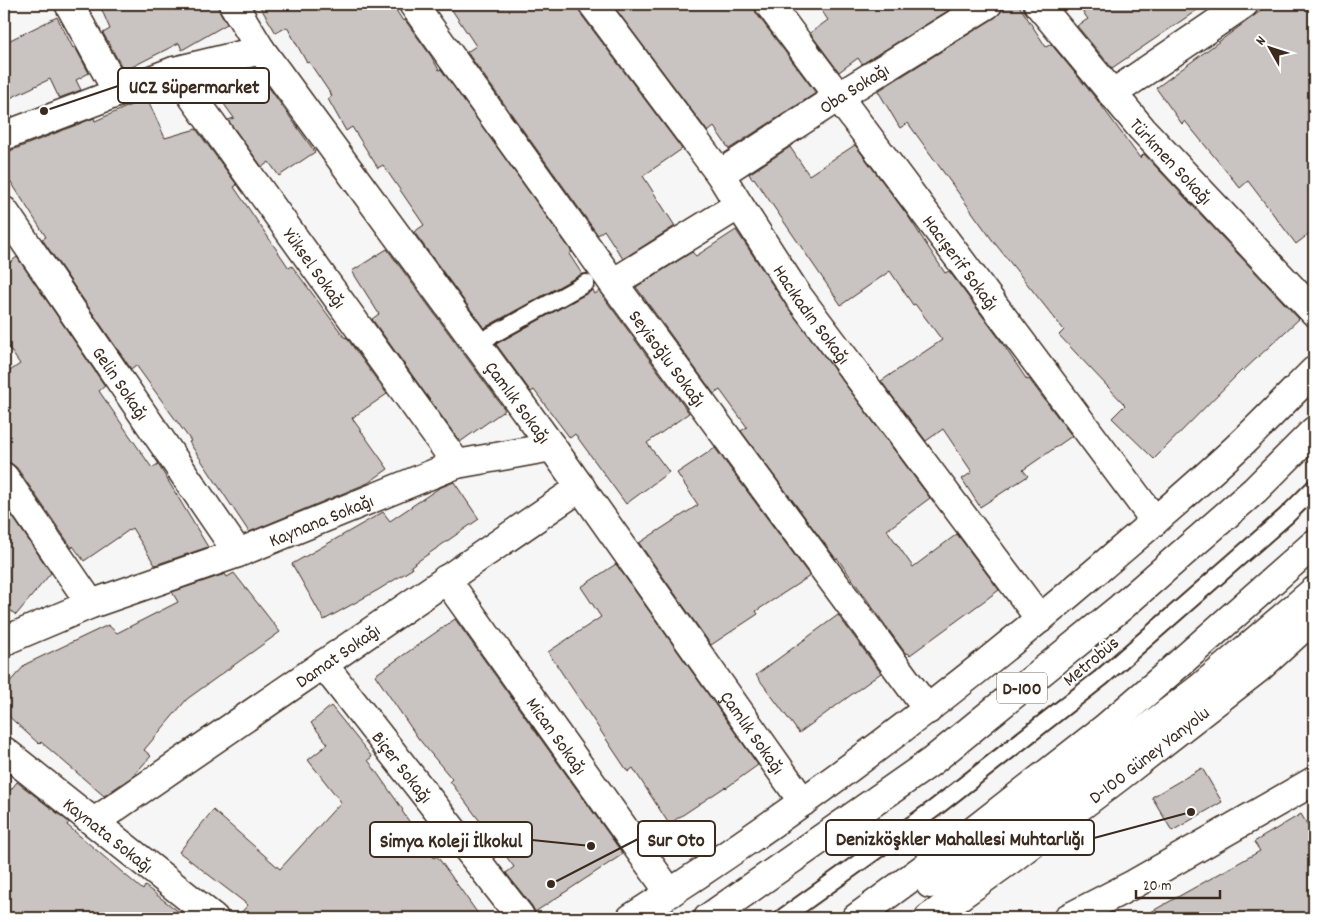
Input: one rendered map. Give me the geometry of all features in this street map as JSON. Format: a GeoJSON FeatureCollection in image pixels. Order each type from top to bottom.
{"type":"FeatureCollection","features":[{"type":"Feature","properties":{"kind":"main road"},"geometry":{"type":"LineString","coordinates":[[69,4],[118,93]]}},
{"type":"Feature","properties":{"kind":"main road","name":"Çamlık Sokağı"},"geometry":{"type":"LineString","coordinates":[[233,4],[261,50],[552,447],[803,802]]}},
{"type":"Feature","properties":{"kind":"main road","name":"Seyisoğlu Sokağı"},"geometry":{"type":"LineString","coordinates":[[413,4],[599,283],[928,710]]}},
{"type":"Feature","properties":{"kind":"main road","name":"Hacıkadın Sokağı"},"geometry":{"type":"LineString","coordinates":[[593,4],[720,174],[798,296],[1040,619]]}},
{"type":"Feature","properties":{"kind":"main road","name":"Hacışerif Sokağı"},"geometry":{"type":"LineString","coordinates":[[768,4],[1155,521]]}},
{"type":"Feature","properties":{"kind":"main road","name":"Oba Sokağı"},"geometry":{"type":"LineString","coordinates":[[720,174],[838,97],[988,4]]}},
{"type":"Feature","properties":{"kind":"main road","name":"Türkmen Sokağı"},"geometry":{"type":"LineString","coordinates":[[1038,4],[1142,129],[1314,312]]}},
{"type":"Feature","properties":{"kind":"main road"},"geometry":{"type":"LineString","coordinates":[[1112,94],[1244,4]]}},
{"type":"Feature","properties":{"kind":"main road"},"geometry":{"type":"LineString","coordinates":[[4,136],[174,71],[261,50]]}},
{"type":"Feature","properties":{"kind":"main road","name":"Yüksel Sokağı"},"geometry":{"type":"LineString","coordinates":[[174,71],[457,464]]}},
{"type":"Feature","properties":{"kind":"main road"},"geometry":{"type":"LineString","coordinates":[[599,283],[739,205]]}},
{"type":"Feature","properties":{"kind":"main road","name":"Gelin Sokağı"},"geometry":{"type":"LineString","coordinates":[[4,211],[238,553]]}},
{"type":"Feature","properties":{"kind":"main road"},"geometry":{"type":"LineString","coordinates":[[631,918],[803,802],[928,710],[1040,619],[1155,521],[1244,440],[1314,372]]}},
{"type":"Feature","properties":{"kind":"main road","name":"D-100"},"geometry":{"type":"LineString","coordinates":[[708,918],[931,762],[1120,608],[1255,490],[1314,431]]}},
{"type":"Feature","properties":{"kind":"main road","name":"Kaynana Sokağı"},"geometry":{"type":"LineString","coordinates":[[4,642],[91,604],[238,553],[457,464],[552,447]]}},
{"type":"Feature","properties":{"kind":"main road"},"geometry":{"type":"LineString","coordinates":[[4,477],[91,604]]}},
{"type":"Feature","properties":{"kind":"main road","name":"Damat Sokağı"},"geometry":{"type":"LineString","coordinates":[[94,822],[580,487]]}},
{"type":"Feature","properties":{"kind":"main road"},"geometry":{"type":"LineString","coordinates":[[860,916],[958,843],[1105,728],[1314,544]]}},
{"type":"Feature","properties":{"kind":"main road","name":"Mican Sokağı"},"geometry":{"type":"LineString","coordinates":[[446,579],[670,893]]}},
{"type":"Feature","properties":{"kind":"main road"},"geometry":{"type":"LineString","coordinates":[[860,916],[904,897],[945,875],[1019,826],[1200,688],[1314,591]]}},
{"type":"Feature","properties":{"kind":"main road","name":"D-100 Güney Yanyolu"},"geometry":{"type":"LineString","coordinates":[[929,918],[1010,860],[1127,771],[1259,668],[1314,618]]}},
{"type":"Feature","properties":{"kind":"main road","name":"Biçer Sokağı"},"geometry":{"type":"LineString","coordinates":[[322,664],[520,916]]}},
{"type":"Feature","properties":{"kind":"main road","name":"Kaynata Sokağı"},"geometry":{"type":"LineString","coordinates":[[4,751],[214,918]]}},
{"type":"Feature","properties":{"kind":"main road"},"geometry":{"type":"LineString","coordinates":[[1068,918],[1134,884],[1314,781]]}},
{"type":"Feature","properties":{"kind":"lane"},"geometry":{"type":"LineString","coordinates":[[476,344],[599,283]]}},
{"type":"Feature","properties":{"kind":"lane","name":"Metrobüs"},"geometry":{"type":"LineString","coordinates":[[782,918],[935,808],[1101,678],[1286,516],[1314,488]]}},
{"type":"Feature","properties":{"kind":"building"},"geometry":{"type":"Polygon","coordinates":[[[113,4],[217,4],[227,24],[182,50],[179,43],[124,71],[103,33],[110,29],[101,8],[113,4]]]}},
{"type":"Feature","properties":{"kind":"building"},"geometry":{"type":"Polygon","coordinates":[[[251,4],[392,4],[572,252],[569,254],[582,274],[484,328],[414,232],[424,225],[383,165],[378,168],[352,127],[346,131],[328,99],[332,96],[309,62],[307,63],[287,27],[276,33],[259,5],[254,8],[251,4]]]}},
{"type":"Feature","properties":{"kind":"building"},"geometry":{"type":"Polygon","coordinates":[[[448,4],[578,4],[580,13],[682,149],[643,176],[675,226],[623,259],[604,230],[598,235],[467,52],[476,46],[448,4]]]}},
{"type":"Feature","properties":{"kind":"building"},"geometry":{"type":"Polygon","coordinates":[[[612,4],[754,4],[756,13],[816,93],[729,149],[714,127],[708,132],[612,4]]]}},
{"type":"Feature","properties":{"kind":"building"},"geometry":{"type":"Polygon","coordinates":[[[817,4],[959,4],[862,64],[858,58],[839,72],[810,33],[828,20],[817,4]]]}},
{"type":"Feature","properties":{"kind":"building"},"geometry":{"type":"Polygon","coordinates":[[[1004,4],[1018,4],[1046,47],[1051,44],[1098,101],[1140,158],[1144,154],[1299,319],[1242,370],[1154,459],[1112,418],[1125,405],[1059,335],[1064,330],[993,241],[908,123],[900,128],[878,91],[996,17],[1001,12],[1004,4]]]}},
{"type":"Feature","properties":{"kind":"building"},"geometry":{"type":"Polygon","coordinates":[[[1077,4],[1206,4],[1112,68],[1077,26],[1088,19],[1077,4]]]}},
{"type":"Feature","properties":{"kind":"building"},"geometry":{"type":"Polygon","coordinates":[[[1270,4],[1314,4],[1314,230],[1296,244],[1248,181],[1240,188],[1185,121],[1182,124],[1156,88],[1270,4]]]}},
{"type":"Feature","properties":{"kind":"building"},"geometry":{"type":"Polygon","coordinates":[[[57,17],[89,73],[76,80],[81,90],[59,98],[50,79],[4,101],[4,43],[57,17]]]}},
{"type":"Feature","properties":{"kind":"building"},"geometry":{"type":"Polygon","coordinates":[[[255,68],[315,152],[279,176],[269,162],[262,167],[228,120],[234,118],[206,79],[255,68]]]}},
{"type":"Feature","properties":{"kind":"building"},"geometry":{"type":"Polygon","coordinates":[[[147,98],[165,138],[196,129],[237,185],[234,187],[289,268],[292,266],[387,394],[352,418],[388,469],[368,483],[249,532],[189,442],[191,441],[136,365],[131,369],[42,239],[46,237],[4,171],[4,151],[10,151],[94,118],[95,121],[147,98]]]}},
{"type":"Feature","properties":{"kind":"building"},"geometry":{"type":"Polygon","coordinates":[[[855,145],[908,216],[945,273],[949,271],[1027,380],[1029,379],[1072,436],[1023,470],[1028,476],[980,507],[962,479],[972,472],[943,429],[926,441],[881,381],[942,340],[915,304],[913,305],[890,271],[841,305],[754,178],[752,179],[749,174],[790,147],[809,175],[855,145]]]}},
{"type":"Feature","properties":{"kind":"building"},"geometry":{"type":"Polygon","coordinates":[[[736,230],[786,305],[930,498],[887,530],[913,567],[957,534],[999,590],[910,655],[906,654],[837,558],[741,431],[747,427],[720,390],[714,394],[636,287],[692,252],[696,256],[736,230]]]}},
{"type":"Feature","properties":{"kind":"building"},"geometry":{"type":"Polygon","coordinates":[[[387,249],[505,410],[460,442],[372,319],[379,314],[352,271],[387,249]]]}},
{"type":"Feature","properties":{"kind":"building"},"geometry":{"type":"Polygon","coordinates":[[[17,257],[105,386],[99,391],[152,468],[158,464],[208,547],[155,565],[132,528],[84,561],[73,546],[72,548],[17,468],[11,463],[4,462],[4,375],[20,364],[4,341],[4,267],[17,257]]]}},
{"type":"Feature","properties":{"kind":"building"},"geometry":{"type":"Polygon","coordinates":[[[593,290],[595,294],[599,291],[689,413],[647,443],[669,472],[626,504],[575,434],[570,438],[534,390],[531,392],[496,344],[593,290]]]}},
{"type":"Feature","properties":{"kind":"building"},"geometry":{"type":"Polygon","coordinates":[[[715,448],[810,576],[756,611],[758,614],[711,645],[639,543],[698,505],[677,473],[715,448]]]}},
{"type":"Feature","properties":{"kind":"building"},"geometry":{"type":"Polygon","coordinates":[[[454,482],[479,519],[411,566],[412,569],[324,620],[292,564],[383,512],[390,521],[439,488],[454,482]]]}},
{"type":"Feature","properties":{"kind":"building"},"geometry":{"type":"Polygon","coordinates":[[[4,504],[51,573],[16,615],[4,605],[4,504]]]}},
{"type":"Feature","properties":{"kind":"building"},"geometry":{"type":"Polygon","coordinates":[[[616,564],[758,765],[669,824],[633,768],[628,772],[548,652],[601,617],[581,587],[616,564]]]}},
{"type":"Feature","properties":{"kind":"building"},"geometry":{"type":"Polygon","coordinates":[[[234,573],[280,632],[187,699],[144,750],[151,756],[133,776],[104,796],[41,742],[39,744],[4,712],[4,688],[26,664],[108,625],[117,633],[178,602],[172,592],[225,574],[227,577],[234,573]]]}},
{"type":"Feature","properties":{"kind":"building"},"geometry":{"type":"Polygon","coordinates":[[[838,615],[881,673],[799,733],[756,675],[838,615]]]}},
{"type":"Feature","properties":{"kind":"building"},"geometry":{"type":"Polygon","coordinates":[[[455,619],[623,854],[535,912],[506,873],[514,867],[450,781],[452,779],[418,738],[375,675],[455,619]]]}},
{"type":"Feature","properties":{"kind":"building"},"geometry":{"type":"Polygon","coordinates":[[[331,706],[372,757],[368,760],[402,811],[434,858],[437,856],[481,918],[236,918],[248,905],[179,852],[213,810],[280,869],[341,802],[308,760],[328,744],[311,723],[331,706]]]}},
{"type":"Feature","properties":{"kind":"building"},"geometry":{"type":"Polygon","coordinates":[[[1202,768],[1222,802],[1172,831],[1152,797],[1202,768]]]}},
{"type":"Feature","properties":{"kind":"building"},"geometry":{"type":"Polygon","coordinates":[[[17,782],[69,822],[67,825],[143,890],[145,886],[187,918],[13,918],[4,910],[4,798],[17,782]]]}},
{"type":"Feature","properties":{"kind":"building"},"geometry":{"type":"Polygon","coordinates":[[[1301,814],[1314,836],[1314,918],[1140,918],[1260,851],[1254,842],[1301,814]]]}},
{"type":"Feature","properties":{"kind":"place","name":"UCZ Süpermarket"},"geometry":{"type":"Point","coordinates":[44,111]}},
{"type":"Feature","properties":{"kind":"place","name":"Denizköşkler Mahallesi Muhtarlığı"},"geometry":{"type":"Point","coordinates":[1191,812]}},
{"type":"Feature","properties":{"kind":"place","name":"Simya Koleji İlkokul"},"geometry":{"type":"Point","coordinates":[591,846]}},
{"type":"Feature","properties":{"kind":"place","name":"Sur Oto"},"geometry":{"type":"Point","coordinates":[551,884]}}]}
